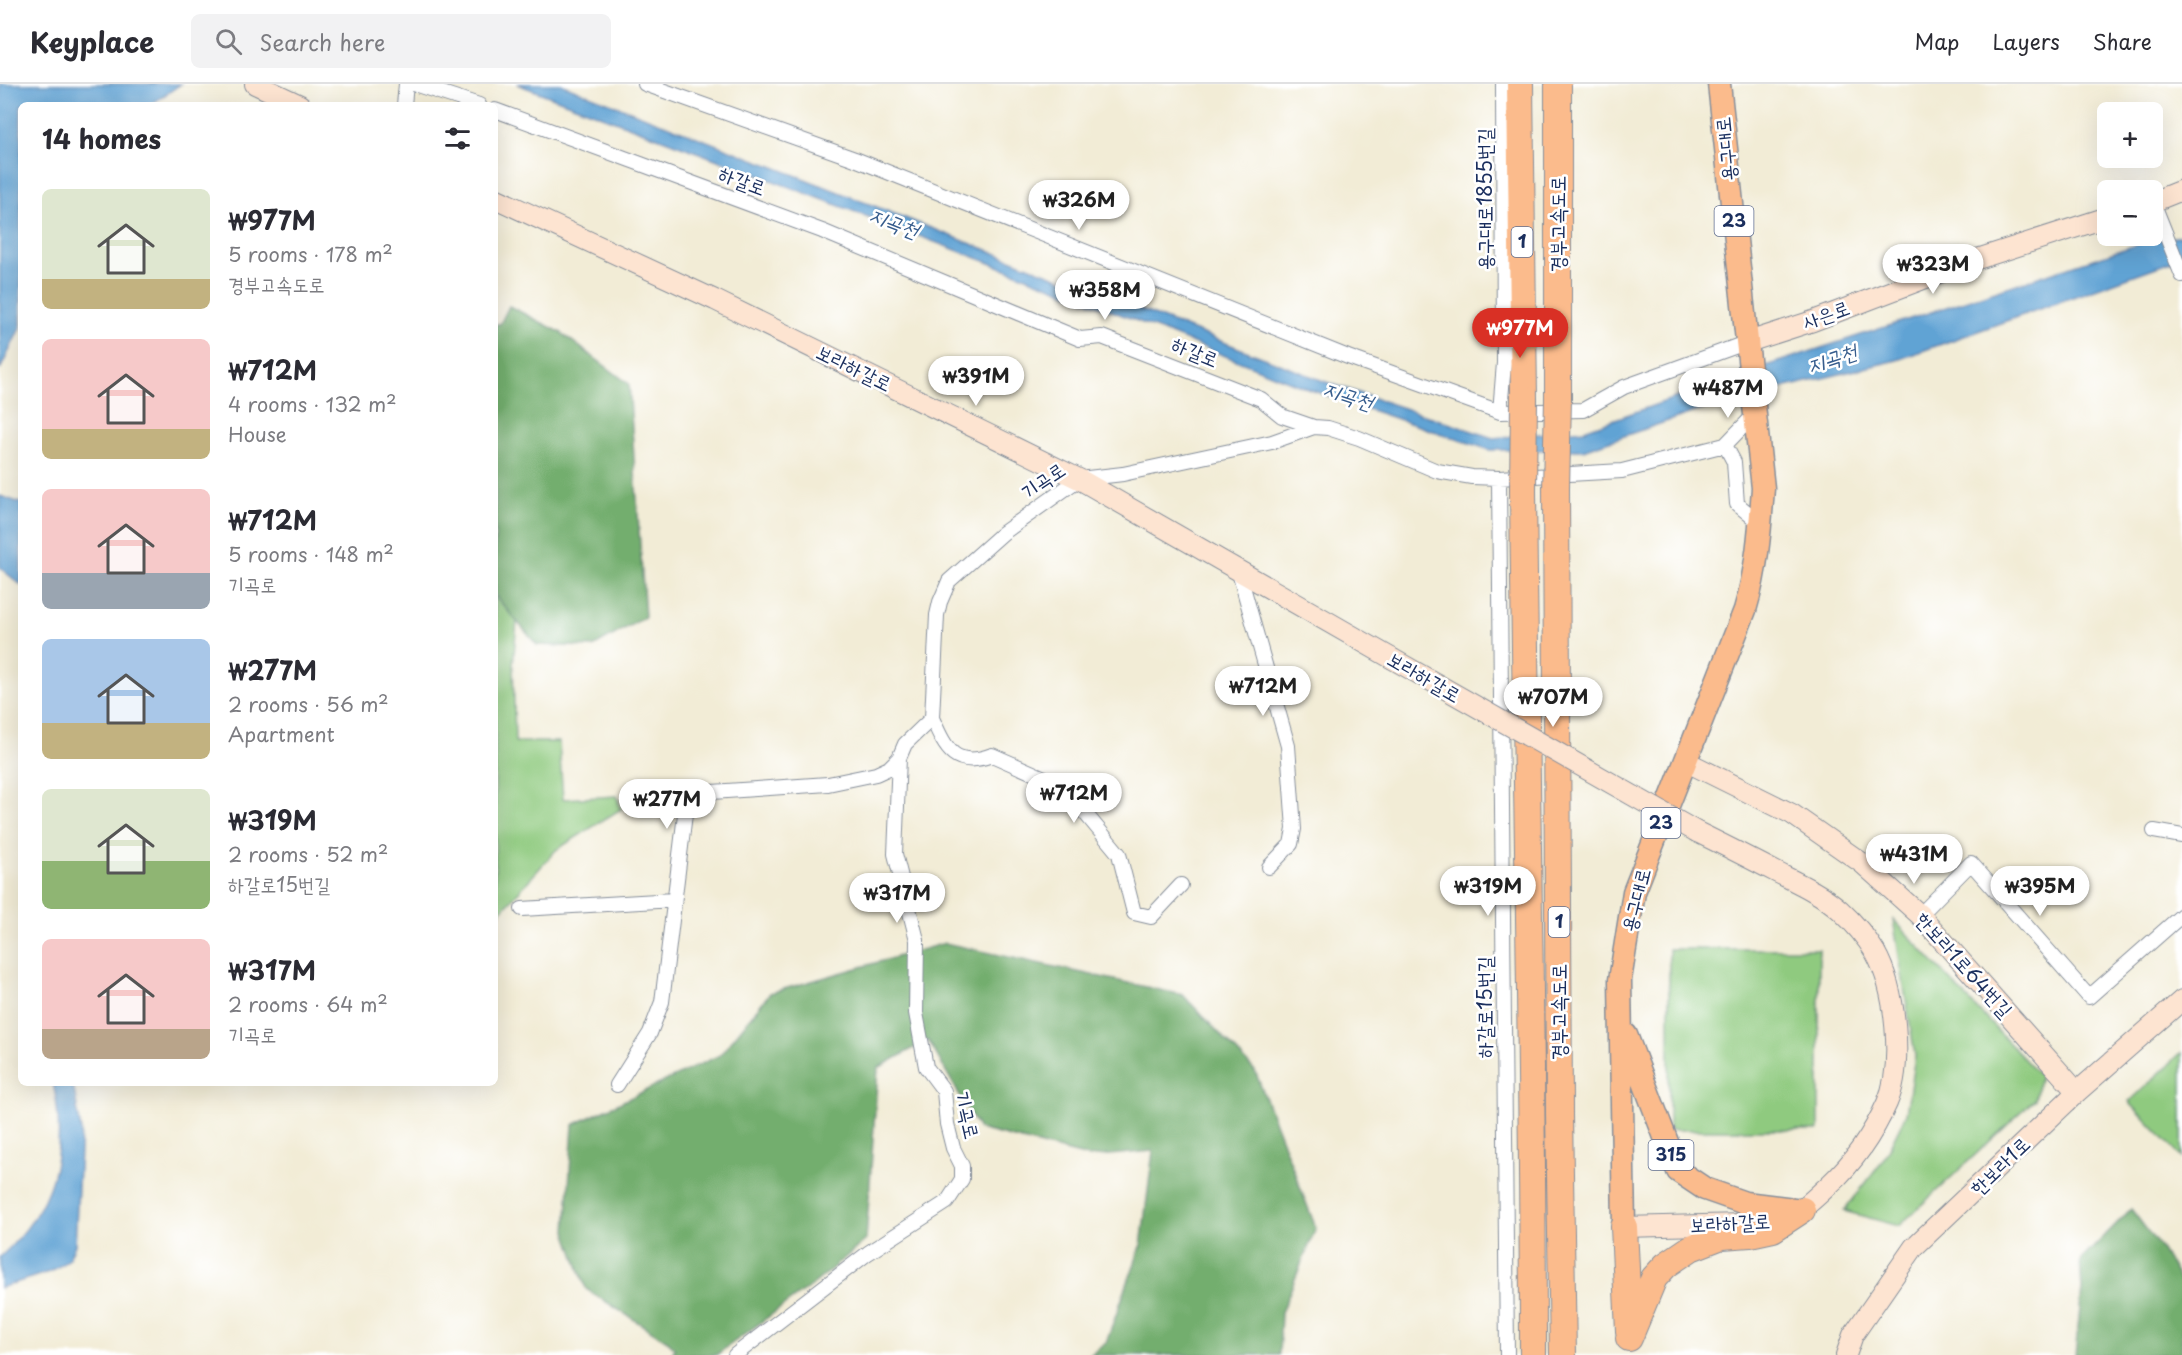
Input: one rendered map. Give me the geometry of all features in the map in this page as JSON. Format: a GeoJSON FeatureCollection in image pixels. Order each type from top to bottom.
{"type":"FeatureCollection","features":[{"type":"Feature","properties":{"kind":"highway","name":"경부고속도로"},"geometry":{"type":"LineString","coordinates":[[1520,84],[1527,904],[1533,1118],[1533,1355]]}},
{"type":"Feature","properties":{"kind":"highway","name":"경부고속도로"},"geometry":{"type":"LineString","coordinates":[[1558,84],[1556,489],[1559,1114],[1563,1355]]}},
{"type":"Feature","properties":{"kind":"highway"},"geometry":{"type":"LineString","coordinates":[[1629,1347],[1654,1278],[1666,1264],[1691,1248],[1722,1236],[1773,1229],[1802,1210]]}},
{"type":"Feature","properties":{"kind":"highway","name":"용구대로"},"geometry":{"type":"LineString","coordinates":[[1624,1227],[1629,1347]]}},
{"type":"Feature","properties":{"kind":"main road"},"geometry":{"type":"LineString","coordinates":[[255,84],[294,102]]}},
{"type":"Feature","properties":{"kind":"main road","name":"용구대로"},"geometry":{"type":"LineString","coordinates":[[1722,88],[1748,350]]}},
{"type":"Feature","properties":{"kind":"main road"},"geometry":{"type":"LineString","coordinates":[[2163,202],[2182,190]]}},
{"type":"Feature","properties":{"kind":"main road","name":"보라하갈로"},"geometry":{"type":"LineString","coordinates":[[498,199],[715,300],[1079,479],[1697,831],[1817,893],[1840,910],[1875,953],[1886,978],[1893,1009],[1895,1069],[1888,1102],[1866,1142],[1846,1169],[1802,1210],[1774,1223],[1624,1227]]}},
{"type":"Feature","properties":{"kind":"main road","name":"사은로"},"geometry":{"type":"LineString","coordinates":[[1748,350],[1813,321],[1968,262],[2097,221]]}},
{"type":"Feature","properties":{"kind":"main road","name":"23"},"geometry":{"type":"LineString","coordinates":[[1748,350],[1755,422]]}},
{"type":"Feature","properties":{"kind":"main road","name":"용구대로"},"geometry":{"type":"LineString","coordinates":[[1624,1227],[1620,980],[1634,892],[1754,582],[1762,488],[1755,422]]}},
{"type":"Feature","properties":{"kind":"main road","name":"한보라1로64번길"},"geometry":{"type":"LineString","coordinates":[[1685,760],[1792,814],[1862,863],[1920,915],[2077,1092]]}},
{"type":"Feature","properties":{"kind":"main road","name":"한보라1로"},"geometry":{"type":"LineString","coordinates":[[1846,1355],[1853,1335],[1914,1247],[2077,1092],[2182,1000]]}},
{"type":"Feature","properties":{"kind":"main road","name":"315"},"geometry":{"type":"LineString","coordinates":[[1619,1015],[1678,1171],[1705,1189],[1744,1203],[1802,1210]]}},
{"type":"Feature","properties":{"kind":"street"},"geometry":{"type":"LineString","coordinates":[[404,102],[406,84]]}},
{"type":"Feature","properties":{"kind":"street"},"geometry":{"type":"LineString","coordinates":[[414,84],[470,102]]}},
{"type":"Feature","properties":{"kind":"street"},"geometry":{"type":"LineString","coordinates":[[645,84],[855,159],[1348,357],[1500,412],[1583,410],[1624,387],[1748,350]]}},
{"type":"Feature","properties":{"kind":"street","name":"용구대로1855번길"},"geometry":{"type":"LineString","coordinates":[[1500,412],[1504,363],[1503,84]]}},
{"type":"Feature","properties":{"kind":"street","name":"하갈로"},"geometry":{"type":"LineString","coordinates":[[498,111],[822,231],[1080,339],[1102,337],[1166,361],[1261,399],[1282,416],[1359,438],[1437,471],[1472,477],[1499,478],[1622,471],[1725,445]]}},
{"type":"Feature","properties":{"kind":"street"},"geometry":{"type":"LineString","coordinates":[[2163,227],[2182,274]]}},
{"type":"Feature","properties":{"kind":"street"},"geometry":{"type":"LineString","coordinates":[[1755,422],[1725,445],[1734,462],[1737,504],[1760,523]]}},
{"type":"Feature","properties":{"kind":"street","name":"기곡로"},"geometry":{"type":"LineString","coordinates":[[1181,885],[1151,917],[1134,914],[1119,854],[1070,795],[1058,784],[992,755],[975,761],[957,757],[946,747],[932,718],[937,615],[940,602],[949,581],[1003,532],[1079,479],[1123,474],[1272,442],[1314,427]]}},
{"type":"Feature","properties":{"kind":"street","name":"하갈로15번길"},"geometry":{"type":"LineString","coordinates":[[1499,478],[1507,1355]]}},
{"type":"Feature","properties":{"kind":"street"},"geometry":{"type":"LineString","coordinates":[[1238,569],[1288,746],[1294,828],[1291,844],[1269,867]]}},
{"type":"Feature","properties":{"kind":"street"},"geometry":{"type":"LineString","coordinates":[[617,1085],[650,1033],[662,1002],[685,814],[692,802],[712,792],[836,782],[876,774],[889,768],[899,758],[905,744],[932,718]]}},
{"type":"Feature","properties":{"kind":"street","name":"기곡로"},"geometry":{"type":"LineString","coordinates":[[735,1355],[868,1253],[947,1202],[962,1179],[962,1166],[953,1148],[947,1124],[944,1091],[926,1067],[916,1013],[917,940],[895,854],[899,758]]}},
{"type":"Feature","properties":{"kind":"street"},"geometry":{"type":"LineString","coordinates":[[2154,831],[2182,836]]}},
{"type":"Feature","properties":{"kind":"street"},"geometry":{"type":"LineString","coordinates":[[1920,915],[1971,863],[2089,997],[2182,915]]}},
{"type":"Feature","properties":{"kind":"street"},"geometry":{"type":"LineString","coordinates":[[522,909],[674,900]]}},
{"type":"Feature","properties":{"kind":"green space"},"geometry":{"type":"Polygon","coordinates":[[[509,306],[560,332],[629,384],[645,617],[593,647],[537,645],[498,599],[498,324],[509,306]]]}},
{"type":"Feature","properties":{"kind":"green space"},"geometry":{"type":"Polygon","coordinates":[[[498,599],[517,621],[513,664],[515,742],[559,742],[563,799],[617,796],[621,809],[556,850],[498,915],[498,599]]]}},
{"type":"Feature","properties":{"kind":"green space"},"geometry":{"type":"Polygon","coordinates":[[[1893,919],[2040,1076],[2035,1099],[1899,1226],[1844,1211],[1882,1162],[1906,1114],[1915,1056],[1893,919]]]}},
{"type":"Feature","properties":{"kind":"green space"},"geometry":{"type":"Polygon","coordinates":[[[945,943],[1183,995],[1255,1071],[1316,1228],[1281,1313],[1279,1355],[1090,1355],[1106,1343],[1141,1246],[1153,1151],[1088,1157],[979,1129],[928,1040],[878,1068],[866,1240],[815,1283],[716,1355],[671,1355],[675,1349],[669,1342],[586,1289],[566,1231],[573,1125],[720,1055],[770,993],[945,943]]]}},
{"type":"Feature","properties":{"kind":"green space"},"geometry":{"type":"Polygon","coordinates":[[[1669,949],[1819,949],[1819,1130],[1669,1130],[1669,949]]]}},
{"type":"Feature","properties":{"kind":"green space"},"geometry":{"type":"Polygon","coordinates":[[[2182,1052],[2182,1158],[2129,1102],[2182,1052]]]}},
{"type":"Feature","properties":{"kind":"green space"},"geometry":{"type":"Polygon","coordinates":[[[2131,1209],[2162,1250],[2182,1284],[2182,1355],[2075,1355],[2082,1289],[2080,1261],[2131,1209]]]}},
{"type":"Feature","properties":{"kind":"water"},"geometry":{"type":"Polygon","coordinates":[[[0,84],[181,84],[154,102],[18,102],[18,332],[0,370],[0,84]]]}},
{"type":"Feature","properties":{"kind":"water","name":"지곡천"},"geometry":{"type":"Polygon","coordinates":[[[517,84],[561,84],[1326,382],[1493,438],[1584,430],[1763,367],[2133,246],[2163,246],[2163,239],[2182,236],[2182,258],[1897,360],[1721,403],[1583,450],[1490,450],[1311,390],[1019,274],[517,84]]]}},
{"type":"Feature","properties":{"kind":"water"},"geometry":{"type":"Polygon","coordinates":[[[0,496],[18,502],[18,583],[0,568],[0,496]]]}},
{"type":"Feature","properties":{"kind":"water"},"geometry":{"type":"Polygon","coordinates":[[[53,1086],[74,1086],[81,1131],[75,1245],[68,1260],[52,1271],[0,1288],[0,1257],[33,1219],[52,1178],[59,1133],[53,1086]]]}}]}
